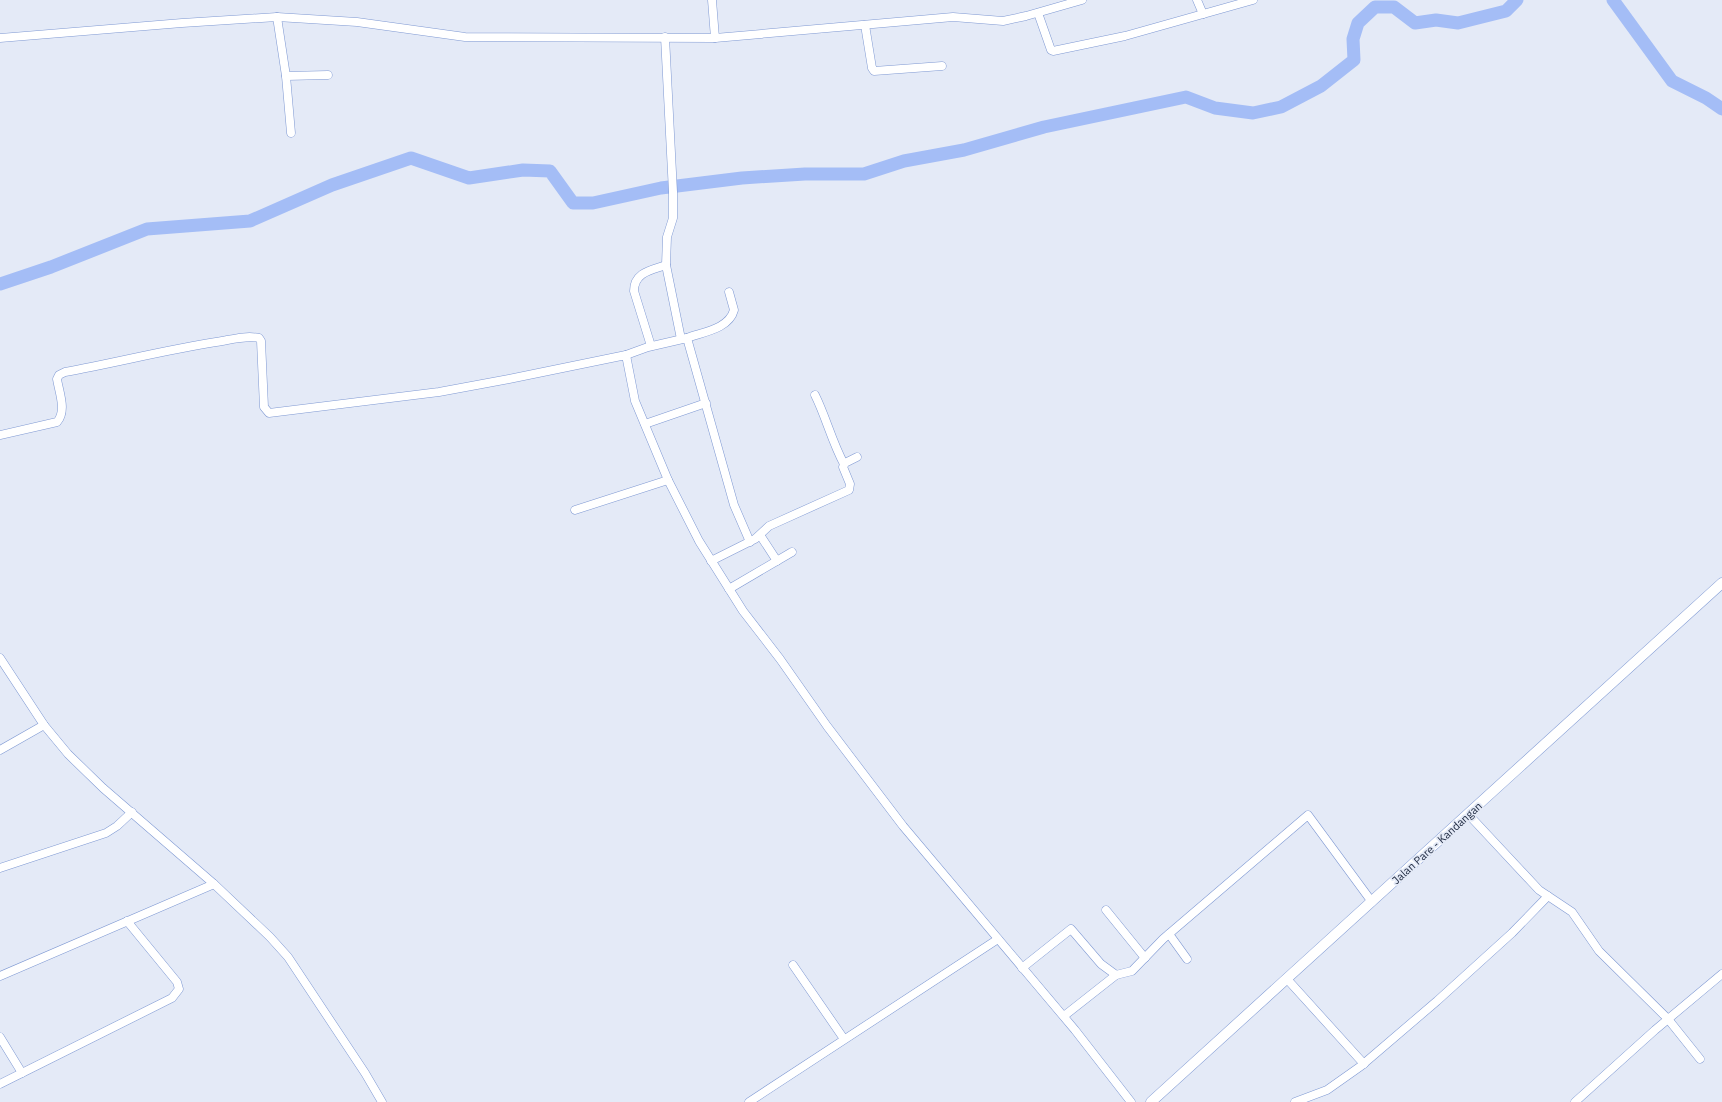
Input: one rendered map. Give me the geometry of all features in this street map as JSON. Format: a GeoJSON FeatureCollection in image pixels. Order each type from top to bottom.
{"type":"FeatureCollection","features":[{"type":"Feature","properties":{"kind":"main road","name":"Jalan Pare - Kandangan"},"geometry":{"type":"LineString","coordinates":[[1151,1102],[1722,583]]}},
{"type":"Feature","properties":{"kind":"street"},"geometry":{"type":"LineString","coordinates":[[712,0],[715,38]]}},
{"type":"Feature","properties":{"kind":"street"},"geometry":{"type":"LineString","coordinates":[[0,38],[277,17],[357,22],[465,37],[715,38],[953,17],[1003,21],[1038,13],[1082,0]]}},
{"type":"Feature","properties":{"kind":"street"},"geometry":{"type":"LineString","coordinates":[[1197,0],[1203,14]]}},
{"type":"Feature","properties":{"kind":"street"},"geometry":{"type":"LineString","coordinates":[[1038,13],[1050,50],[1053,51],[1125,36],[1253,0]]}},
{"type":"Feature","properties":{"kind":"street"},"geometry":{"type":"LineString","coordinates":[[277,17],[286,76],[291,133]]}},
{"type":"Feature","properties":{"kind":"street"},"geometry":{"type":"LineString","coordinates":[[865,25],[874,71],[942,66]]}},
{"type":"Feature","properties":{"kind":"street"},"geometry":{"type":"LineString","coordinates":[[665,37],[673,181],[673,218],[667,237],[666,265],[684,339],[706,403],[734,505],[750,542]]}},
{"type":"Feature","properties":{"kind":"street"},"geometry":{"type":"LineString","coordinates":[[286,76],[328,75]]}},
{"type":"Feature","properties":{"kind":"street"},"geometry":{"type":"LineString","coordinates":[[652,346],[634,291],[634,284],[641,274],[666,265]]}},
{"type":"Feature","properties":{"kind":"street"},"geometry":{"type":"LineString","coordinates":[[0,435],[57,422],[61,417],[62,408],[57,379],[59,375],[65,372],[122,362],[194,345],[247,337],[259,338],[262,341],[264,407],[269,413],[452,389],[626,355],[652,346],[684,339],[718,328],[728,322],[734,310],[729,292]]}},
{"type":"Feature","properties":{"kind":"street"},"geometry":{"type":"LineString","coordinates":[[626,355],[636,401],[668,480],[711,561],[742,611],[903,826],[1064,1016],[1131,1102]]}},
{"type":"Feature","properties":{"kind":"street"},"geometry":{"type":"LineString","coordinates":[[711,561],[750,542],[769,526],[849,490],[851,486],[843,469],[844,464],[836,449],[831,432],[815,395]]}},
{"type":"Feature","properties":{"kind":"street"},"geometry":{"type":"LineString","coordinates":[[645,424],[706,403]]}},
{"type":"Feature","properties":{"kind":"street"},"geometry":{"type":"LineString","coordinates":[[844,464],[857,457]]}},
{"type":"Feature","properties":{"kind":"street"},"geometry":{"type":"LineString","coordinates":[[575,510],[668,480]]}},
{"type":"Feature","properties":{"kind":"street"},"geometry":{"type":"LineString","coordinates":[[760,535],[777,561]]}},
{"type":"Feature","properties":{"kind":"street"},"geometry":{"type":"LineString","coordinates":[[729,589],[792,552]]}},
{"type":"Feature","properties":{"kind":"street"},"geometry":{"type":"LineString","coordinates":[[0,658],[44,725],[68,754],[103,788],[214,884],[270,937],[288,957],[362,1067],[382,1102]]}},
{"type":"Feature","properties":{"kind":"street"},"geometry":{"type":"LineString","coordinates":[[0,750],[44,725]]}},
{"type":"Feature","properties":{"kind":"street"},"geometry":{"type":"LineString","coordinates":[[0,868],[106,833],[117,826],[132,812]]}},
{"type":"Feature","properties":{"kind":"street"},"geometry":{"type":"LineString","coordinates":[[1468,814],[1539,890],[1572,912],[1599,951],[1668,1019],[1700,1059]]}},
{"type":"Feature","properties":{"kind":"street"},"geometry":{"type":"LineString","coordinates":[[1064,1016],[1116,975],[1132,971],[1169,934],[1308,815],[1372,902]]}},
{"type":"Feature","properties":{"kind":"street"},"geometry":{"type":"LineString","coordinates":[[0,976],[214,884]]}},
{"type":"Feature","properties":{"kind":"street"},"geometry":{"type":"LineString","coordinates":[[1295,1102],[1327,1090],[1364,1064],[1438,1001],[1512,933],[1548,896]]}},
{"type":"Feature","properties":{"kind":"street"},"geometry":{"type":"LineString","coordinates":[[1106,910],[1145,958]]}},
{"type":"Feature","properties":{"kind":"street"},"geometry":{"type":"LineString","coordinates":[[0,1084],[150,1010],[174,996],[178,989],[177,982],[127,921]]}},
{"type":"Feature","properties":{"kind":"street"},"geometry":{"type":"LineString","coordinates":[[1022,968],[1071,929],[1101,964],[1116,975]]}},
{"type":"Feature","properties":{"kind":"street"},"geometry":{"type":"LineString","coordinates":[[1169,934],[1187,959]]}},
{"type":"Feature","properties":{"kind":"street"},"geometry":{"type":"LineString","coordinates":[[749,1102],[998,939]]}},
{"type":"Feature","properties":{"kind":"street"},"geometry":{"type":"LineString","coordinates":[[793,965],[844,1039]]}},
{"type":"Feature","properties":{"kind":"street"},"geometry":{"type":"LineString","coordinates":[[1575,1102],[1668,1019],[1722,974]]}},
{"type":"Feature","properties":{"kind":"street"},"geometry":{"type":"LineString","coordinates":[[1287,979],[1364,1064]]}},
{"type":"Feature","properties":{"kind":"street"},"geometry":{"type":"LineString","coordinates":[[0,1037],[22,1073]]}},
{"type":"Feature","properties":{"kind":"waterway"},"geometry":{"type":"LineString","coordinates":[[0,284],[51,267],[147,229],[250,221],[332,185],[411,158],[469,178],[523,170],[550,171],[573,203],[593,203],[661,188],[742,178],[805,174],[864,174],[904,161],[964,150],[1044,127],[1186,97],[1215,108],[1253,113],[1281,107],[1321,86],[1354,60],[1353,39],[1358,23],[1375,7],[1394,7],[1415,23],[1436,20],[1458,23],[1506,11],[1517,0]]}},
{"type":"Feature","properties":{"kind":"waterway"},"geometry":{"type":"LineString","coordinates":[[1613,0],[1672,81],[1706,98],[1722,109]]}}]}
